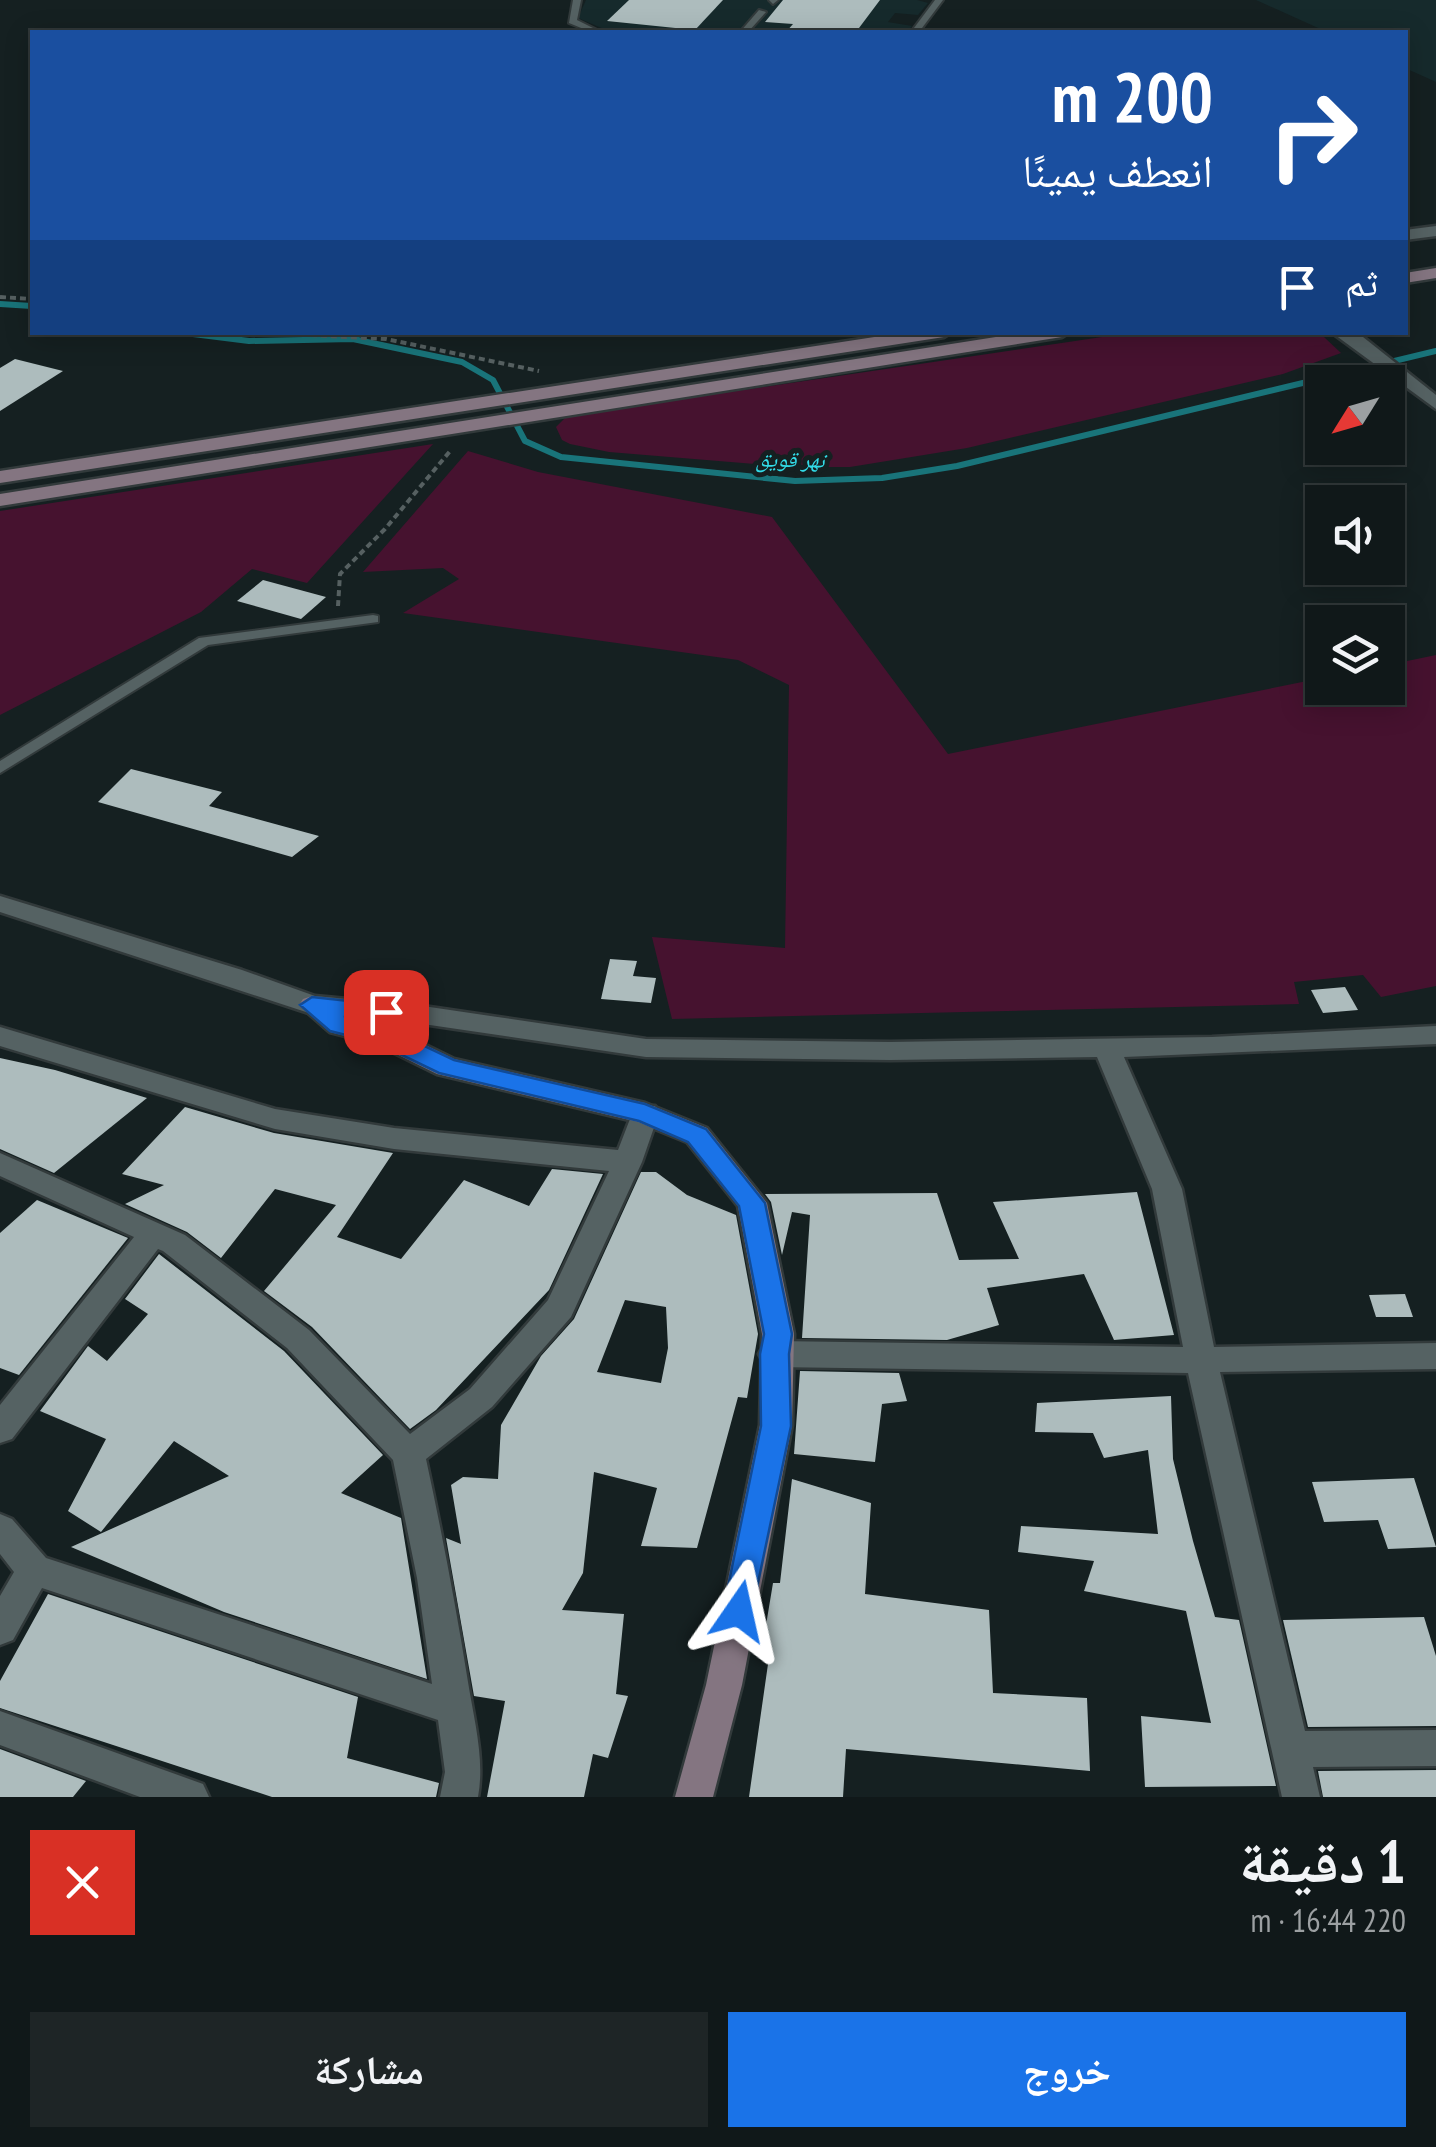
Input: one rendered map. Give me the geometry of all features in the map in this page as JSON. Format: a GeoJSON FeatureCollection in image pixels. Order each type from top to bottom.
{"type":"FeatureCollection","features":[{"type":"Feature","properties":{"kind":"main road"},"geometry":{"type":"LineString","coordinates":[[1408,262],[1436,258]]}},
{"type":"Feature","properties":{"kind":"main road"},"geometry":{"type":"LineString","coordinates":[[1408,278],[1436,273]]}},
{"type":"Feature","properties":{"kind":"main road"},"geometry":{"type":"LineString","coordinates":[[0,478],[925,335]]}},
{"type":"Feature","properties":{"kind":"main road"},"geometry":{"type":"LineString","coordinates":[[0,500],[1043,335]]}},
{"type":"Feature","properties":{"kind":"main road"},"geometry":{"type":"LineString","coordinates":[[312,1005],[339,1025],[385,1037],[448,1067],[645,1113],[697,1135],[752,1203],[778,1334],[774,1354],[776,1426],[724,1685],[694,1797]]}},
{"type":"Feature","properties":{"kind":"street"},"geometry":{"type":"LineString","coordinates":[[1408,234],[1436,232]]}},
{"type":"Feature","properties":{"kind":"street"},"geometry":{"type":"LineString","coordinates":[[1365,336],[1433,398]]}},
{"type":"Feature","properties":{"kind":"street"},"geometry":{"type":"LineString","coordinates":[[0,904],[233,976],[312,1005],[423,1015],[646,1048],[1107,1048],[1436,1035]]}},
{"type":"Feature","properties":{"kind":"street"},"geometry":{"type":"LineString","coordinates":[[0,1036],[171,1093],[315,1127],[628,1162]]}},
{"type":"Feature","properties":{"kind":"street"},"geometry":{"type":"LineString","coordinates":[[1107,1048],[1167,1189],[1201,1360],[1301,1797]]}},
{"type":"Feature","properties":{"kind":"street"},"geometry":{"type":"LineString","coordinates":[[408,1454],[481,1398],[560,1308],[628,1162],[645,1113]]}},
{"type":"Feature","properties":{"kind":"street"},"geometry":{"type":"LineString","coordinates":[[0,1164],[174,1243],[298,1339],[408,1454],[434,1578],[464,1772],[459,1797]]}},
{"type":"Feature","properties":{"kind":"street"},"geometry":{"type":"LineString","coordinates":[[0,1429],[154,1234]]}},
{"type":"Feature","properties":{"kind":"street"},"geometry":{"type":"LineString","coordinates":[[774,1354],[1201,1360],[1436,1356]]}},
{"type":"Feature","properties":{"kind":"street"},"geometry":{"type":"LineString","coordinates":[[0,1529],[34,1570],[454,1709]]}},
{"type":"Feature","properties":{"kind":"street"},"geometry":{"type":"LineString","coordinates":[[0,1629],[34,1570]]}},
{"type":"Feature","properties":{"kind":"street"},"geometry":{"type":"LineString","coordinates":[[0,1728],[190,1797]]}},
{"type":"Feature","properties":{"kind":"street"},"geometry":{"type":"LineString","coordinates":[[1291,1748],[1436,1748]]}},
{"type":"Feature","properties":{"kind":"lane"},"geometry":{"type":"LineString","coordinates":[[576,0],[572,22],[592,30]]}},
{"type":"Feature","properties":{"kind":"lane"},"geometry":{"type":"LineString","coordinates":[[917,30],[939,0]]}},
{"type":"Feature","properties":{"kind":"lane"},"geometry":{"type":"LineString","coordinates":[[746,30],[762,12]]}},
{"type":"Feature","properties":{"kind":"lane"},"geometry":{"type":"LineString","coordinates":[[0,768],[204,642],[373,619]]}},
{"type":"Feature","properties":{"kind":"path"},"geometry":{"type":"LineString","coordinates":[[0,298],[30,299]]}},
{"type":"Feature","properties":{"kind":"path"},"geometry":{"type":"LineString","coordinates":[[309,335],[386,339],[492,359],[590,387]]}},
{"type":"Feature","properties":{"kind":"path"},"geometry":{"type":"LineString","coordinates":[[337,624],[340,574],[444,462],[461,429]]}},
{"type":"Feature","properties":{"kind":"shaded area"},"geometry":{"type":"Polygon","coordinates":[[[586,0],[928,3],[918,15],[895,13],[888,22],[912,26],[909,30],[606,30],[578,18],[586,0]]]}},
{"type":"Feature","properties":{"kind":"shaded area"},"geometry":{"type":"Polygon","coordinates":[[[1256,0],[1436,0],[1436,82],[1408,69],[1408,30],[1323,30],[1256,0]]]}},
{"type":"Feature","properties":{"kind":"shaded area"},"geometry":{"type":"Polygon","coordinates":[[[1115,335],[1315,335],[1324,337],[1341,353],[1283,374],[967,448],[850,467],[791,467],[609,452],[570,444],[562,440],[556,427],[567,416],[1115,335]]]}},
{"type":"Feature","properties":{"kind":"shaded area"},"geometry":{"type":"Polygon","coordinates":[[[433,444],[307,583],[252,569],[201,612],[0,715],[0,511],[433,444]]]}},
{"type":"Feature","properties":{"kind":"shaded area"},"geometry":{"type":"Polygon","coordinates":[[[468,451],[538,472],[772,517],[948,754],[1305,681],[1305,705],[1405,705],[1405,661],[1436,655],[1436,986],[1381,997],[1363,975],[1294,982],[1299,1004],[672,1019],[652,937],[785,948],[789,685],[738,660],[403,613],[459,579],[443,568],[363,572],[468,451]]]}},
{"type":"Feature","properties":{"kind":"building"},"geometry":{"type":"Polygon","coordinates":[[[629,0],[723,0],[695,30],[607,21],[629,0]]]}},
{"type":"Feature","properties":{"kind":"building"},"geometry":{"type":"Polygon","coordinates":[[[783,0],[880,0],[858,30],[788,30],[793,24],[765,22],[783,0]]]}},
{"type":"Feature","properties":{"kind":"building"},"geometry":{"type":"Polygon","coordinates":[[[15,359],[63,371],[0,411],[0,368],[15,359]]]}},
{"type":"Feature","properties":{"kind":"building"},"geometry":{"type":"Polygon","coordinates":[[[263,580],[326,597],[301,619],[237,601],[263,580]]]}},
{"type":"Feature","properties":{"kind":"building"},"geometry":{"type":"Polygon","coordinates":[[[131,769],[222,792],[209,806],[319,836],[292,857],[98,802],[131,769]]]}},
{"type":"Feature","properties":{"kind":"building"},"geometry":{"type":"Polygon","coordinates":[[[610,959],[637,961],[633,976],[656,978],[651,1003],[601,999],[610,959]]]}},
{"type":"Feature","properties":{"kind":"building"},"geometry":{"type":"Polygon","coordinates":[[[1345,987],[1358,1010],[1323,1013],[1311,990],[1345,987]]]}},
{"type":"Feature","properties":{"kind":"building"},"geometry":{"type":"Polygon","coordinates":[[[0,1058],[147,1098],[54,1173],[0,1149],[0,1058]]]}},
{"type":"Feature","properties":{"kind":"building"},"geometry":{"type":"Polygon","coordinates":[[[185,1107],[274,1133],[393,1153],[337,1237],[401,1259],[464,1180],[529,1206],[552,1169],[603,1174],[549,1290],[436,1410],[410,1429],[312,1327],[264,1291],[336,1205],[275,1189],[221,1258],[187,1232],[125,1204],[164,1185],[122,1174],[185,1107]]]}},
{"type":"Feature","properties":{"kind":"building"},"geometry":{"type":"Polygon","coordinates":[[[641,1172],[656,1172],[687,1195],[736,1215],[758,1334],[747,1398],[738,1397],[697,1548],[641,1546],[657,1488],[594,1472],[583,1573],[562,1610],[624,1614],[616,1694],[628,1696],[608,1758],[593,1754],[584,1797],[487,1797],[505,1701],[474,1696],[446,1538],[461,1544],[451,1485],[463,1477],[498,1479],[501,1425],[541,1356],[574,1319],[641,1172]],[[625,1300],[597,1372],[661,1383],[668,1348],[666,1307],[625,1300]]]}},
{"type":"Feature","properties":{"kind":"building"},"geometry":{"type":"Polygon","coordinates":[[[1137,1192],[1174,1335],[1114,1340],[1084,1274],[987,1288],[999,1325],[947,1340],[802,1338],[810,1215],[792,1212],[782,1255],[771,1202],[765,1194],[937,1193],[959,1260],[1019,1259],[993,1202],[1137,1192]]]}},
{"type":"Feature","properties":{"kind":"building"},"geometry":{"type":"Polygon","coordinates":[[[37,1200],[128,1238],[19,1375],[0,1368],[0,1233],[37,1200]]]}},
{"type":"Feature","properties":{"kind":"building"},"geometry":{"type":"Polygon","coordinates":[[[159,1254],[284,1351],[383,1455],[341,1493],[401,1518],[427,1679],[224,1612],[71,1547],[229,1476],[174,1441],[101,1532],[68,1511],[106,1439],[40,1411],[88,1346],[107,1361],[148,1314],[125,1299],[159,1254]]]}},
{"type":"Feature","properties":{"kind":"building"},"geometry":{"type":"Polygon","coordinates":[[[1405,1294],[1413,1317],[1376,1317],[1369,1295],[1405,1294]]]}},
{"type":"Feature","properties":{"kind":"building"},"geometry":{"type":"Polygon","coordinates":[[[800,1371],[899,1373],[907,1401],[882,1404],[875,1462],[794,1454],[800,1371]]]}},
{"type":"Feature","properties":{"kind":"building"},"geometry":{"type":"Polygon","coordinates":[[[1171,1396],[1173,1459],[1193,1541],[1215,1617],[1239,1620],[1276,1786],[1145,1787],[1141,1716],[1211,1723],[1186,1611],[1084,1591],[1094,1561],[1018,1552],[1021,1526],[1158,1534],[1148,1450],[1104,1458],[1093,1433],[1035,1432],[1037,1403],[1171,1396]]]}},
{"type":"Feature","properties":{"kind":"building"},"geometry":{"type":"Polygon","coordinates":[[[1414,1478],[1436,1547],[1388,1549],[1378,1520],[1324,1522],[1312,1482],[1414,1478]]]}},
{"type":"Feature","properties":{"kind":"building"},"geometry":{"type":"Polygon","coordinates":[[[792,1479],[871,1503],[865,1594],[989,1610],[993,1693],[1087,1698],[1090,1771],[846,1749],[843,1797],[749,1797],[770,1650],[765,1631],[773,1583],[780,1583],[792,1479]]]}},
{"type":"Feature","properties":{"kind":"building"},"geometry":{"type":"Polygon","coordinates":[[[48,1594],[358,1697],[347,1758],[439,1783],[436,1797],[272,1797],[0,1708],[0,1681],[48,1594]]]}},
{"type":"Feature","properties":{"kind":"building"},"geometry":{"type":"Polygon","coordinates":[[[1424,1617],[1436,1656],[1436,1726],[1308,1727],[1283,1620],[1424,1617]]]}},
{"type":"Feature","properties":{"kind":"building"},"geometry":{"type":"Polygon","coordinates":[[[0,1749],[86,1781],[73,1797],[0,1797],[0,1749]]]}},
{"type":"Feature","properties":{"kind":"building"},"geometry":{"type":"Polygon","coordinates":[[[1436,1770],[1436,1797],[1323,1797],[1318,1771],[1436,1770]]]}},
{"type":"Feature","properties":{"kind":"waterway","name":"نهر قويق"},"geometry":{"type":"LineString","coordinates":[[0,304],[30,306]]}},
{"type":"Feature","properties":{"kind":"waterway","name":"نهر قويق"},"geometry":{"type":"LineString","coordinates":[[201,335],[249,341],[353,339],[462,362],[493,380],[525,441],[561,457],[795,481],[882,478],[957,466],[1436,351]]}},
{"type":"Feature","properties":{"kind":"route"},"geometry":{"type":"LineString","coordinates":[[386,1012],[312,1005],[339,1025],[385,1037],[448,1067],[645,1113],[697,1135],[752,1203],[778,1334],[774,1354],[776,1426],[739,1611]]}}]}
